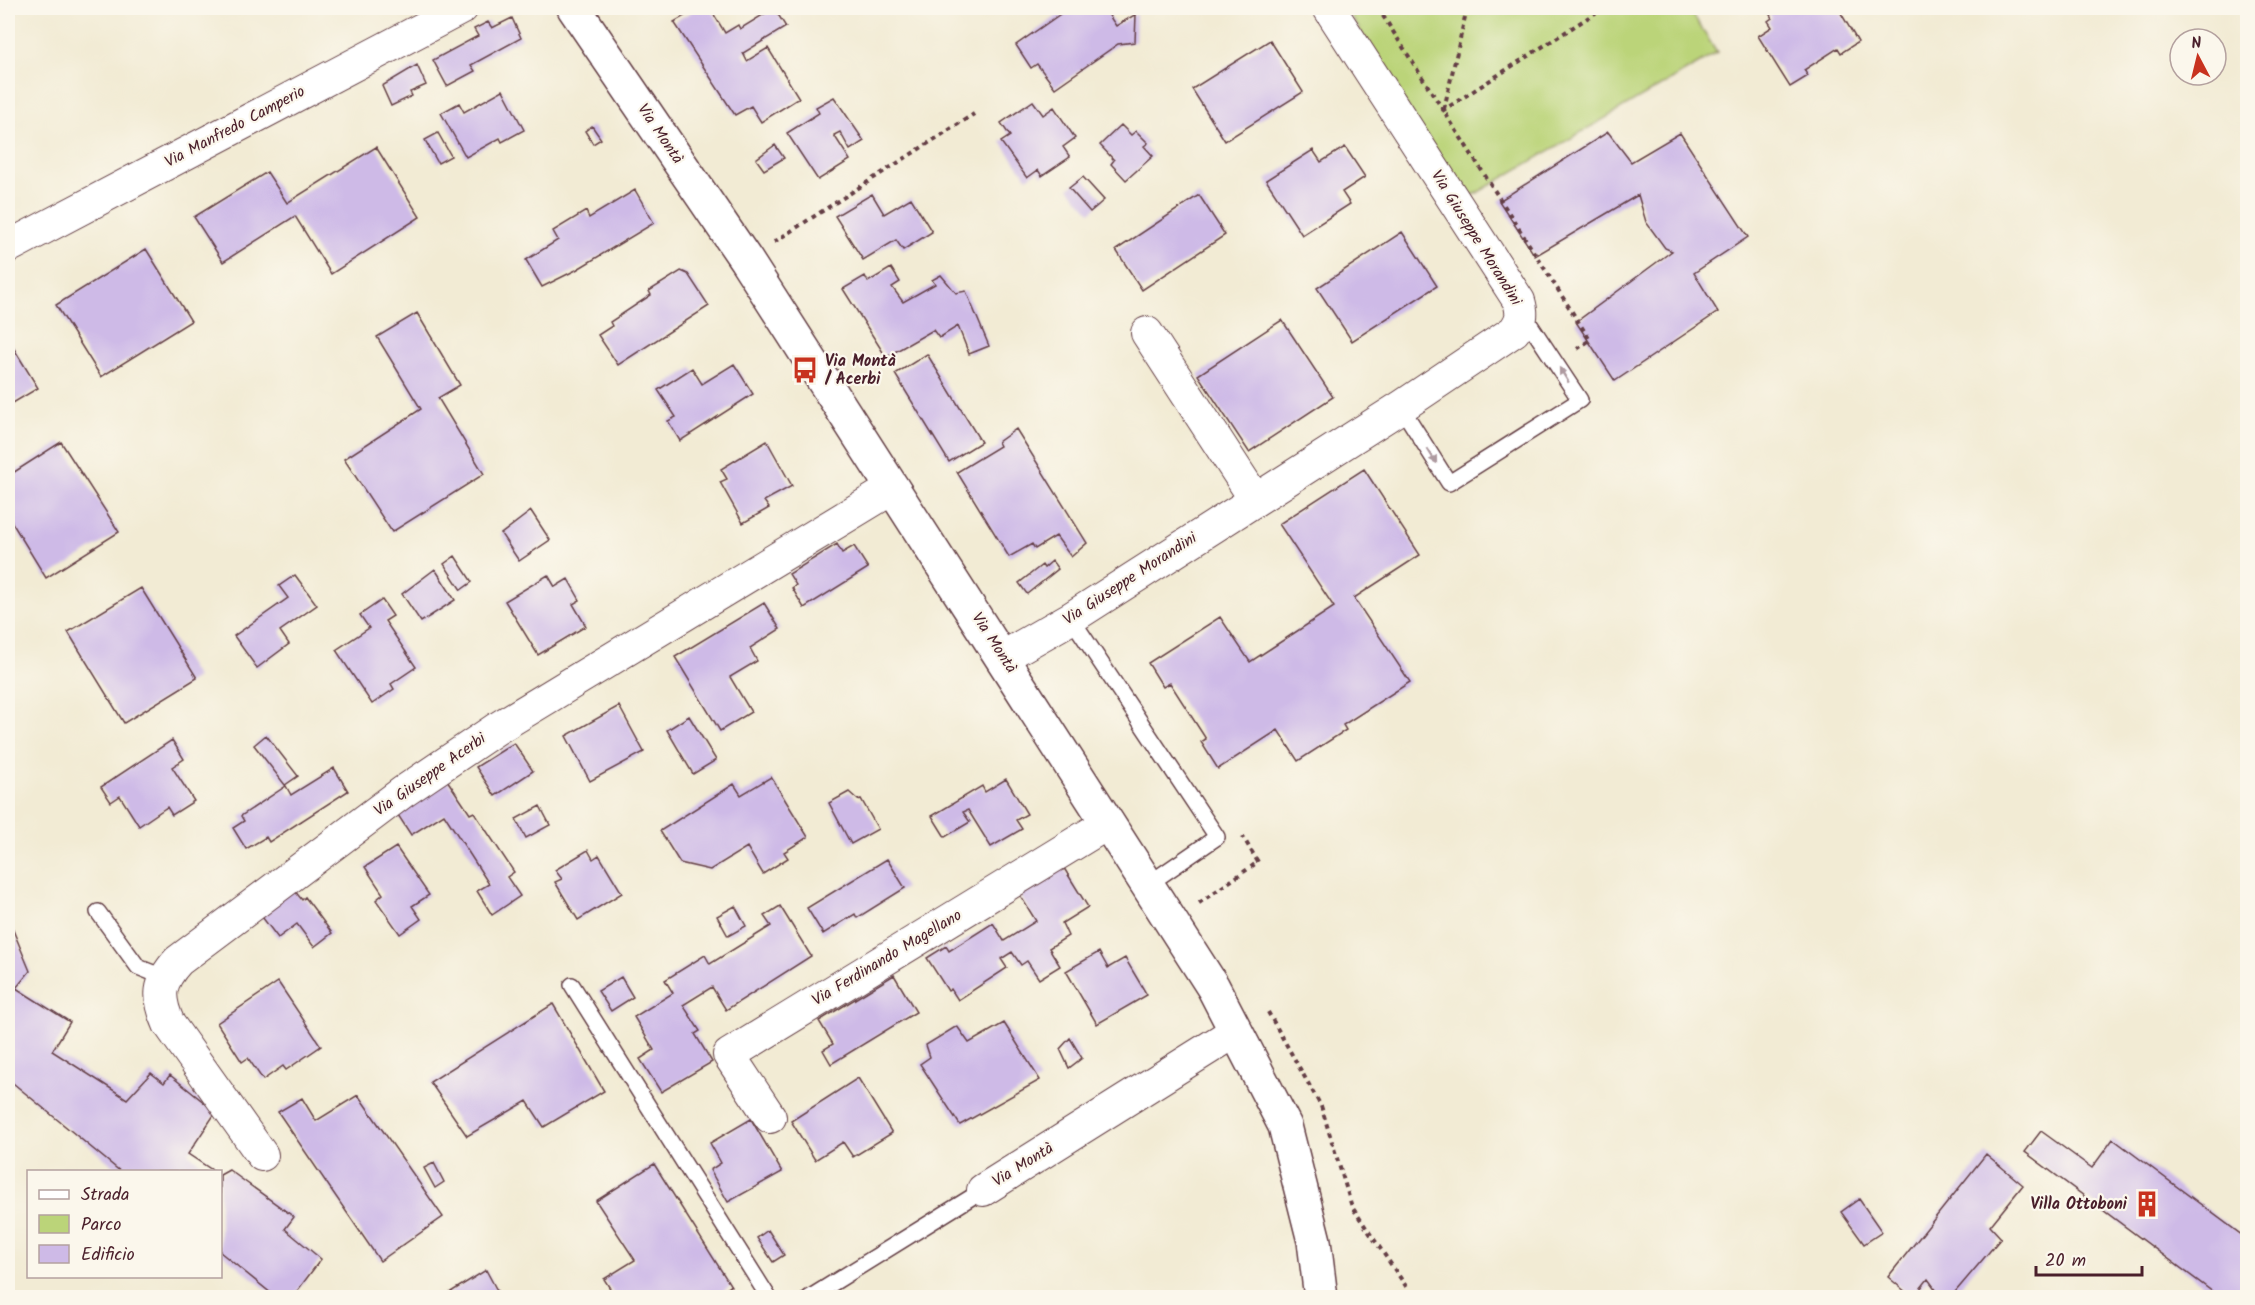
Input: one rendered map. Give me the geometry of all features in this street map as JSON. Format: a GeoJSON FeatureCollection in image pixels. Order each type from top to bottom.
{"type":"FeatureCollection","features":[{"type":"Feature","properties":{"kind":"main road","name":"Via Montà"},"geometry":{"type":"LineString","coordinates":[[574,8],[746,260],[1213,987],[1285,1126],[1314,1241],[1321,1298]]}},
{"type":"Feature","properties":{"kind":"street","name":"Via Manfredo Camperio"},"geometry":{"type":"LineString","coordinates":[[8,247],[462,8]]}},
{"type":"Feature","properties":{"kind":"street","name":"Via Giuseppe Morandini"},"geometry":{"type":"LineString","coordinates":[[1003,657],[1071,618],[1401,407],[1514,331],[1522,313],[1519,301],[1329,8]]}},
{"type":"Feature","properties":{"kind":"street"},"geometry":{"type":"LineString","coordinates":[[1147,333],[1255,499]]}},
{"type":"Feature","properties":{"kind":"street","name":"Via Giuseppe Acerbi"},"geometry":{"type":"LineString","coordinates":[[163,977],[178,961],[431,773],[496,729],[893,488]]}},
{"type":"Feature","properties":{"kind":"street","name":"Via Ferdinando Magellano"},"geometry":{"type":"LineString","coordinates":[[770,1117],[729,1055],[1108,823]]}},
{"type":"Feature","properties":{"kind":"street"},"geometry":{"type":"LineString","coordinates":[[163,977],[162,1008],[169,1024],[262,1155]]}},
{"type":"Feature","properties":{"kind":"street","name":"Via Montà"},"geometry":{"type":"LineString","coordinates":[[983,1190],[1236,1031]]}},
{"type":"Feature","properties":{"kind":"lane"},"geometry":{"type":"LineString","coordinates":[[1401,407],[1449,483],[1580,400],[1522,313]]}},
{"type":"Feature","properties":{"kind":"lane"},"geometry":{"type":"LineString","coordinates":[[1071,618],[1217,837],[1147,885]]}},
{"type":"Feature","properties":{"kind":"lane"},"geometry":{"type":"LineString","coordinates":[[98,912],[138,967],[163,977]]}},
{"type":"Feature","properties":{"kind":"lane"},"geometry":{"type":"LineString","coordinates":[[573,985],[769,1298]]}},
{"type":"Feature","properties":{"kind":"lane","name":"Via Montà"},"geometry":{"type":"LineString","coordinates":[[808,1298],[983,1190]]}},
{"type":"Feature","properties":{"kind":"path"},"geometry":{"type":"LineString","coordinates":[[1378,8],[1590,340],[1556,362]]}},
{"type":"Feature","properties":{"kind":"path"},"geometry":{"type":"LineString","coordinates":[[1444,110],[1467,8]]}},
{"type":"Feature","properties":{"kind":"path"},"geometry":{"type":"LineString","coordinates":[[1408,133],[1603,8]]}},
{"type":"Feature","properties":{"kind":"path"},"geometry":{"type":"LineString","coordinates":[[746,260],[974,114]]}},
{"type":"Feature","properties":{"kind":"green space"},"geometry":{"type":"Polygon","coordinates":[[[1346,8],[1689,8],[1717,53],[1465,200],[1346,8]]]}},
{"type":"Feature","properties":{"kind":"building"},"geometry":{"type":"Polygon","coordinates":[[[698,8],[710,8],[725,33],[738,25],[740,29],[774,8],[786,27],[743,53],[747,61],[768,48],[799,98],[761,122],[751,106],[735,115],[674,22],[698,8]]]}},
{"type":"Feature","properties":{"kind":"building"},"geometry":{"type":"Polygon","coordinates":[[[1064,8],[1104,8],[1116,26],[1136,14],[1135,42],[1118,44],[1055,88],[1037,64],[1031,68],[1016,45],[1066,10],[1064,8]]]}},
{"type":"Feature","properties":{"kind":"building"},"geometry":{"type":"Polygon","coordinates":[[[1778,8],[1838,8],[1858,42],[1841,53],[1838,48],[1804,70],[1808,76],[1790,87],[1758,36],[1772,27],[1768,21],[1772,18],[1769,13],[1778,8]]]}},
{"type":"Feature","properties":{"kind":"building"},"geometry":{"type":"Polygon","coordinates":[[[512,18],[521,38],[471,65],[475,71],[447,86],[433,60],[478,36],[474,29],[488,22],[492,28],[512,18]]]}},
{"type":"Feature","properties":{"kind":"building"},"geometry":{"type":"Polygon","coordinates":[[[1270,40],[1303,92],[1225,141],[1192,89],[1270,40]]]}},
{"type":"Feature","properties":{"kind":"building"},"geometry":{"type":"Polygon","coordinates":[[[417,65],[426,85],[410,92],[412,96],[391,106],[382,86],[417,65]]]}},
{"type":"Feature","properties":{"kind":"building"},"geometry":{"type":"Polygon","coordinates":[[[503,90],[524,130],[502,142],[500,138],[466,157],[441,113],[459,103],[464,112],[503,90]]]}},
{"type":"Feature","properties":{"kind":"building"},"geometry":{"type":"Polygon","coordinates":[[[834,97],[864,141],[850,150],[840,132],[834,135],[850,160],[818,180],[787,133],[819,113],[816,107],[834,97]]]}},
{"type":"Feature","properties":{"kind":"building"},"geometry":{"type":"Polygon","coordinates":[[[1033,101],[1043,115],[1054,107],[1075,138],[1063,147],[1070,157],[1042,176],[1038,170],[1027,178],[1001,142],[1010,136],[1001,123],[1033,101]]]}},
{"type":"Feature","properties":{"kind":"building"},"geometry":{"type":"Polygon","coordinates":[[[1121,125],[1131,135],[1136,131],[1148,143],[1144,146],[1153,156],[1126,180],[1111,164],[1114,160],[1100,145],[1121,125]]]}},
{"type":"Feature","properties":{"kind":"building"},"geometry":{"type":"Polygon","coordinates":[[[592,126],[601,139],[593,144],[585,131],[592,126]]]}},
{"type":"Feature","properties":{"kind":"building"},"geometry":{"type":"Polygon","coordinates":[[[1608,132],[1631,162],[1680,133],[1748,237],[1694,273],[1718,312],[1615,381],[1576,322],[1672,251],[1665,248],[1646,222],[1638,195],[1535,256],[1499,201],[1608,132]]]}},
{"type":"Feature","properties":{"kind":"building"},"geometry":{"type":"Polygon","coordinates":[[[438,133],[451,156],[438,163],[425,140],[438,133]]]}},
{"type":"Feature","properties":{"kind":"building"},"geometry":{"type":"Polygon","coordinates":[[[775,145],[784,158],[764,170],[756,159],[775,145]]]}},
{"type":"Feature","properties":{"kind":"building"},"geometry":{"type":"Polygon","coordinates":[[[376,147],[420,217],[331,274],[295,216],[223,262],[194,217],[267,172],[287,203],[376,147]]]}},
{"type":"Feature","properties":{"kind":"building"},"geometry":{"type":"Polygon","coordinates":[[[1345,147],[1365,177],[1342,192],[1350,204],[1302,235],[1266,180],[1313,150],[1321,162],[1345,147]]]}},
{"type":"Feature","properties":{"kind":"building"},"geometry":{"type":"Polygon","coordinates":[[[1083,177],[1104,200],[1090,212],[1069,188],[1083,177]]]}},
{"type":"Feature","properties":{"kind":"building"},"geometry":{"type":"Polygon","coordinates":[[[635,190],[654,223],[576,270],[542,287],[526,260],[558,240],[553,231],[586,211],[589,218],[635,190]]]}},
{"type":"Feature","properties":{"kind":"building"},"geometry":{"type":"Polygon","coordinates":[[[872,194],[884,214],[911,198],[932,232],[903,250],[896,240],[863,260],[835,216],[872,194]]]}},
{"type":"Feature","properties":{"kind":"building"},"geometry":{"type":"Polygon","coordinates":[[[1199,195],[1225,235],[1142,290],[1116,250],[1199,195]]]}},
{"type":"Feature","properties":{"kind":"building"},"geometry":{"type":"Polygon","coordinates":[[[1402,232],[1437,286],[1352,341],[1317,288],[1402,232]]]}},
{"type":"Feature","properties":{"kind":"building"},"geometry":{"type":"Polygon","coordinates":[[[146,249],[191,321],[101,377],[56,305],[146,249]]]}},
{"type":"Feature","properties":{"kind":"building"},"geometry":{"type":"Polygon","coordinates":[[[891,268],[900,282],[892,287],[903,302],[935,284],[932,280],[941,275],[956,293],[966,291],[989,346],[969,354],[958,326],[939,338],[933,330],[886,357],[843,289],[865,276],[868,282],[891,268]]]}},
{"type":"Feature","properties":{"kind":"building"},"geometry":{"type":"Polygon","coordinates":[[[681,271],[688,274],[709,306],[618,365],[598,335],[612,326],[610,322],[651,295],[649,291],[681,271]]]}},
{"type":"Feature","properties":{"kind":"building"},"geometry":{"type":"Polygon","coordinates":[[[417,313],[460,385],[438,398],[484,474],[392,532],[344,459],[421,409],[377,337],[417,313]]]}},
{"type":"Feature","properties":{"kind":"building"},"geometry":{"type":"Polygon","coordinates":[[[1282,320],[1333,397],[1249,452],[1198,375],[1282,320]]]}},
{"type":"Feature","properties":{"kind":"building"},"geometry":{"type":"Polygon","coordinates":[[[8,339],[38,388],[8,406],[8,339]]]}},
{"type":"Feature","properties":{"kind":"building"},"geometry":{"type":"Polygon","coordinates":[[[927,354],[981,442],[949,462],[895,374],[927,354]]]}},
{"type":"Feature","properties":{"kind":"building"},"geometry":{"type":"Polygon","coordinates":[[[734,364],[753,394],[680,441],[668,421],[676,417],[658,390],[692,368],[702,384],[734,364]]]}},
{"type":"Feature","properties":{"kind":"building"},"geometry":{"type":"Polygon","coordinates":[[[1016,429],[1087,543],[1071,557],[1056,536],[1035,549],[1032,544],[1009,557],[957,472],[1000,446],[998,442],[1016,429]]]}},
{"type":"Feature","properties":{"kind":"building"},"geometry":{"type":"Polygon","coordinates":[[[767,441],[792,486],[764,501],[769,508],[743,523],[720,482],[727,479],[721,469],[767,441]]]}},
{"type":"Feature","properties":{"kind":"building"},"geometry":{"type":"Polygon","coordinates":[[[61,442],[119,532],[46,578],[8,516],[8,476],[61,442]]]}},
{"type":"Feature","properties":{"kind":"building"},"geometry":{"type":"Polygon","coordinates":[[[1364,469],[1420,555],[1354,598],[1410,682],[1343,725],[1346,730],[1298,761],[1278,730],[1218,769],[1201,742],[1206,739],[1170,683],[1163,687],[1148,663],[1220,617],[1250,662],[1334,607],[1279,524],[1364,469]]]}},
{"type":"Feature","properties":{"kind":"building"},"geometry":{"type":"Polygon","coordinates":[[[531,511],[550,540],[519,561],[501,534],[531,511]]]}},
{"type":"Feature","properties":{"kind":"building"},"geometry":{"type":"Polygon","coordinates":[[[837,544],[842,553],[854,546],[868,568],[804,608],[792,588],[796,585],[789,574],[837,544]]]}},
{"type":"Feature","properties":{"kind":"building"},"geometry":{"type":"Polygon","coordinates":[[[455,556],[472,582],[461,590],[444,564],[455,556]]]}},
{"type":"Feature","properties":{"kind":"building"},"geometry":{"type":"Polygon","coordinates":[[[1052,561],[1058,569],[1027,594],[1019,583],[1042,565],[1044,568],[1052,561]]]}},
{"type":"Feature","properties":{"kind":"building"},"geometry":{"type":"Polygon","coordinates":[[[435,569],[455,600],[421,622],[402,594],[435,569]]]}},
{"type":"Feature","properties":{"kind":"building"},"geometry":{"type":"Polygon","coordinates":[[[295,575],[317,605],[280,631],[289,644],[257,668],[234,636],[288,598],[279,586],[295,575]]]}},
{"type":"Feature","properties":{"kind":"building"},"geometry":{"type":"Polygon","coordinates":[[[548,575],[555,587],[568,579],[580,600],[573,604],[586,626],[538,655],[505,601],[548,575]]]}},
{"type":"Feature","properties":{"kind":"building"},"geometry":{"type":"Polygon","coordinates":[[[141,588],[197,678],[124,723],[68,632],[141,588]]]}},
{"type":"Feature","properties":{"kind":"building"},"geometry":{"type":"Polygon","coordinates":[[[382,600],[393,616],[385,621],[416,667],[391,684],[394,689],[372,704],[336,650],[369,628],[360,615],[382,600]]]}},
{"type":"Feature","properties":{"kind":"building"},"geometry":{"type":"Polygon","coordinates":[[[764,603],[780,629],[750,648],[757,661],[730,677],[751,712],[720,731],[675,657],[764,603]]]}},
{"type":"Feature","properties":{"kind":"building"},"geometry":{"type":"Polygon","coordinates":[[[619,706],[644,752],[590,781],[566,736],[619,706]]]}},
{"type":"Feature","properties":{"kind":"building"},"geometry":{"type":"Polygon","coordinates":[[[689,716],[716,760],[693,774],[667,730],[689,716]]]}},
{"type":"Feature","properties":{"kind":"building"},"geometry":{"type":"Polygon","coordinates":[[[266,735],[298,776],[285,785],[254,745],[266,735]]]}},
{"type":"Feature","properties":{"kind":"building"},"geometry":{"type":"Polygon","coordinates":[[[172,740],[184,759],[172,767],[194,801],[172,815],[167,807],[139,826],[120,796],[111,802],[101,787],[172,740]]]}},
{"type":"Feature","properties":{"kind":"building"},"geometry":{"type":"Polygon","coordinates":[[[514,743],[533,771],[495,796],[476,767],[514,743]]]}},
{"type":"Feature","properties":{"kind":"building"},"geometry":{"type":"Polygon","coordinates":[[[334,768],[348,791],[269,842],[266,837],[246,849],[233,828],[244,821],[241,816],[286,786],[291,795],[334,768]]]}},
{"type":"Feature","properties":{"kind":"building"},"geometry":{"type":"Polygon","coordinates":[[[443,774],[470,814],[474,812],[514,872],[507,877],[520,896],[492,915],[477,891],[489,884],[444,814],[411,835],[398,815],[443,774]]]}},
{"type":"Feature","properties":{"kind":"building"},"geometry":{"type":"Polygon","coordinates":[[[771,777],[808,837],[784,852],[788,858],[763,874],[747,847],[710,870],[680,863],[660,831],[734,784],[741,795],[771,777]]]}},
{"type":"Feature","properties":{"kind":"building"},"geometry":{"type":"Polygon","coordinates":[[[1006,779],[1027,814],[1016,820],[1022,829],[991,847],[968,810],[963,812],[970,822],[945,837],[932,816],[982,786],[985,792],[1006,779]]]}},
{"type":"Feature","properties":{"kind":"building"},"geometry":{"type":"Polygon","coordinates":[[[849,792],[858,800],[861,799],[878,829],[851,844],[829,803],[849,792]]]}},
{"type":"Feature","properties":{"kind":"building"},"geometry":{"type":"Polygon","coordinates":[[[540,806],[550,825],[526,838],[516,819],[540,806]]]}},
{"type":"Feature","properties":{"kind":"building"},"geometry":{"type":"Polygon","coordinates":[[[396,847],[429,895],[412,906],[421,919],[400,934],[376,900],[383,894],[365,867],[396,847]]]}},
{"type":"Feature","properties":{"kind":"building"},"geometry":{"type":"Polygon","coordinates":[[[588,850],[593,859],[599,855],[622,893],[578,920],[555,882],[562,879],[555,870],[588,850]]]}},
{"type":"Feature","properties":{"kind":"building"},"geometry":{"type":"Polygon","coordinates":[[[887,859],[905,888],[857,918],[855,914],[823,934],[807,908],[887,859]]]}},
{"type":"Feature","properties":{"kind":"building"},"geometry":{"type":"Polygon","coordinates":[[[1062,865],[1088,907],[1062,923],[1068,936],[1049,948],[1060,966],[1039,979],[1027,961],[1021,965],[1012,952],[1001,959],[1007,968],[958,1000],[951,989],[948,991],[927,958],[946,946],[949,951],[993,923],[1004,941],[1036,921],[1018,892],[1062,865]]]}},
{"type":"Feature","properties":{"kind":"building"},"geometry":{"type":"Polygon","coordinates":[[[290,885],[302,900],[305,897],[332,933],[314,947],[297,924],[278,938],[256,909],[290,885]]]}},
{"type":"Feature","properties":{"kind":"building"},"geometry":{"type":"Polygon","coordinates":[[[735,906],[746,926],[728,936],[717,916],[735,906]]]}},
{"type":"Feature","properties":{"kind":"building"},"geometry":{"type":"Polygon","coordinates":[[[780,906],[811,956],[726,1010],[712,987],[683,1005],[700,1031],[695,1034],[712,1062],[661,1092],[640,1059],[654,1050],[634,1017],[673,993],[665,980],[705,955],[710,964],[771,926],[764,916],[780,906]]]}},
{"type":"Feature","properties":{"kind":"building"},"geometry":{"type":"Polygon","coordinates":[[[8,918],[30,971],[16,988],[70,1022],[52,1051],[127,1099],[151,1073],[164,1083],[170,1075],[216,1112],[188,1154],[212,1170],[119,1170],[8,1079],[8,918]]]}},
{"type":"Feature","properties":{"kind":"building"},"geometry":{"type":"Polygon","coordinates":[[[1099,952],[1108,968],[1125,958],[1147,995],[1097,1024],[1066,971],[1099,952]]]}},
{"type":"Feature","properties":{"kind":"building"},"geometry":{"type":"Polygon","coordinates":[[[894,975],[916,1012],[831,1064],[823,1050],[833,1044],[819,1021],[894,975]]]}},
{"type":"Feature","properties":{"kind":"building"},"geometry":{"type":"Polygon","coordinates":[[[621,977],[633,997],[611,1011],[598,991],[621,977]]]}},
{"type":"Feature","properties":{"kind":"building"},"geometry":{"type":"Polygon","coordinates":[[[278,982],[321,1046],[286,1070],[283,1066],[263,1080],[248,1058],[242,1062],[217,1023],[278,982]]]}},
{"type":"Feature","properties":{"kind":"building"},"geometry":{"type":"Polygon","coordinates":[[[553,1004],[604,1091],[544,1127],[527,1101],[467,1136],[430,1082],[553,1004]]]}},
{"type":"Feature","properties":{"kind":"building"},"geometry":{"type":"Polygon","coordinates":[[[1004,1023],[1040,1080],[960,1125],[920,1064],[930,1057],[926,1045],[957,1026],[969,1043],[1004,1023]]]}},
{"type":"Feature","properties":{"kind":"building"},"geometry":{"type":"Polygon","coordinates":[[[1070,1038],[1082,1058],[1069,1068],[1060,1049],[1070,1038]]]}},
{"type":"Feature","properties":{"kind":"building"},"geometry":{"type":"Polygon","coordinates":[[[858,1078],[892,1133],[853,1157],[843,1142],[815,1160],[791,1121],[858,1078]]]}},
{"type":"Feature","properties":{"kind":"building"},"geometry":{"type":"Polygon","coordinates":[[[358,1095],[443,1217],[380,1261],[278,1112],[302,1098],[316,1121],[358,1095]]]}},
{"type":"Feature","properties":{"kind":"building"},"geometry":{"type":"Polygon","coordinates":[[[751,1119],[782,1172],[728,1202],[710,1170],[721,1163],[710,1143],[751,1119]]]}},
{"type":"Feature","properties":{"kind":"building","name":"Villa Ottoboni"},"geometry":{"type":"Polygon","coordinates":[[[2041,1131],[2092,1168],[2113,1139],[2247,1239],[2247,1298],[2221,1298],[2025,1152],[2041,1131]]]}},
{"type":"Feature","properties":{"kind":"building"},"geometry":{"type":"Polygon","coordinates":[[[1986,1154],[2023,1185],[1990,1226],[2001,1238],[1950,1298],[1942,1298],[1928,1279],[1913,1298],[1888,1277],[1986,1154]]]}},
{"type":"Feature","properties":{"kind":"building"},"geometry":{"type":"Polygon","coordinates":[[[434,1163],[444,1182],[435,1188],[424,1168],[434,1163]]]}},
{"type":"Feature","properties":{"kind":"building"},"geometry":{"type":"Polygon","coordinates":[[[654,1164],[731,1286],[712,1298],[616,1298],[604,1279],[635,1260],[596,1201],[654,1164]]]}},
{"type":"Feature","properties":{"kind":"building"},"geometry":{"type":"Polygon","coordinates":[[[229,1170],[294,1217],[285,1229],[321,1259],[292,1298],[277,1298],[222,1254],[222,1174],[229,1170]]]}},
{"type":"Feature","properties":{"kind":"building"},"geometry":{"type":"Polygon","coordinates":[[[1859,1199],[1882,1232],[1864,1244],[1841,1212],[1859,1199]]]}},
{"type":"Feature","properties":{"kind":"building"},"geometry":{"type":"Polygon","coordinates":[[[768,1230],[784,1255],[773,1262],[757,1238],[768,1230]]]}},
{"type":"Feature","properties":{"kind":"building"},"geometry":{"type":"Polygon","coordinates":[[[486,1270],[501,1298],[441,1298],[486,1270]]]}},
{"type":"Feature","properties":{"kind":"place","name":"Via Montà / Acerbi"},"geometry":{"type":"Point","coordinates":[805,370]}},
{"type":"Feature","properties":{"kind":"place","name":"Villa Ottoboni"},"geometry":{"type":"Point","coordinates":[2147,1204]}}]}
